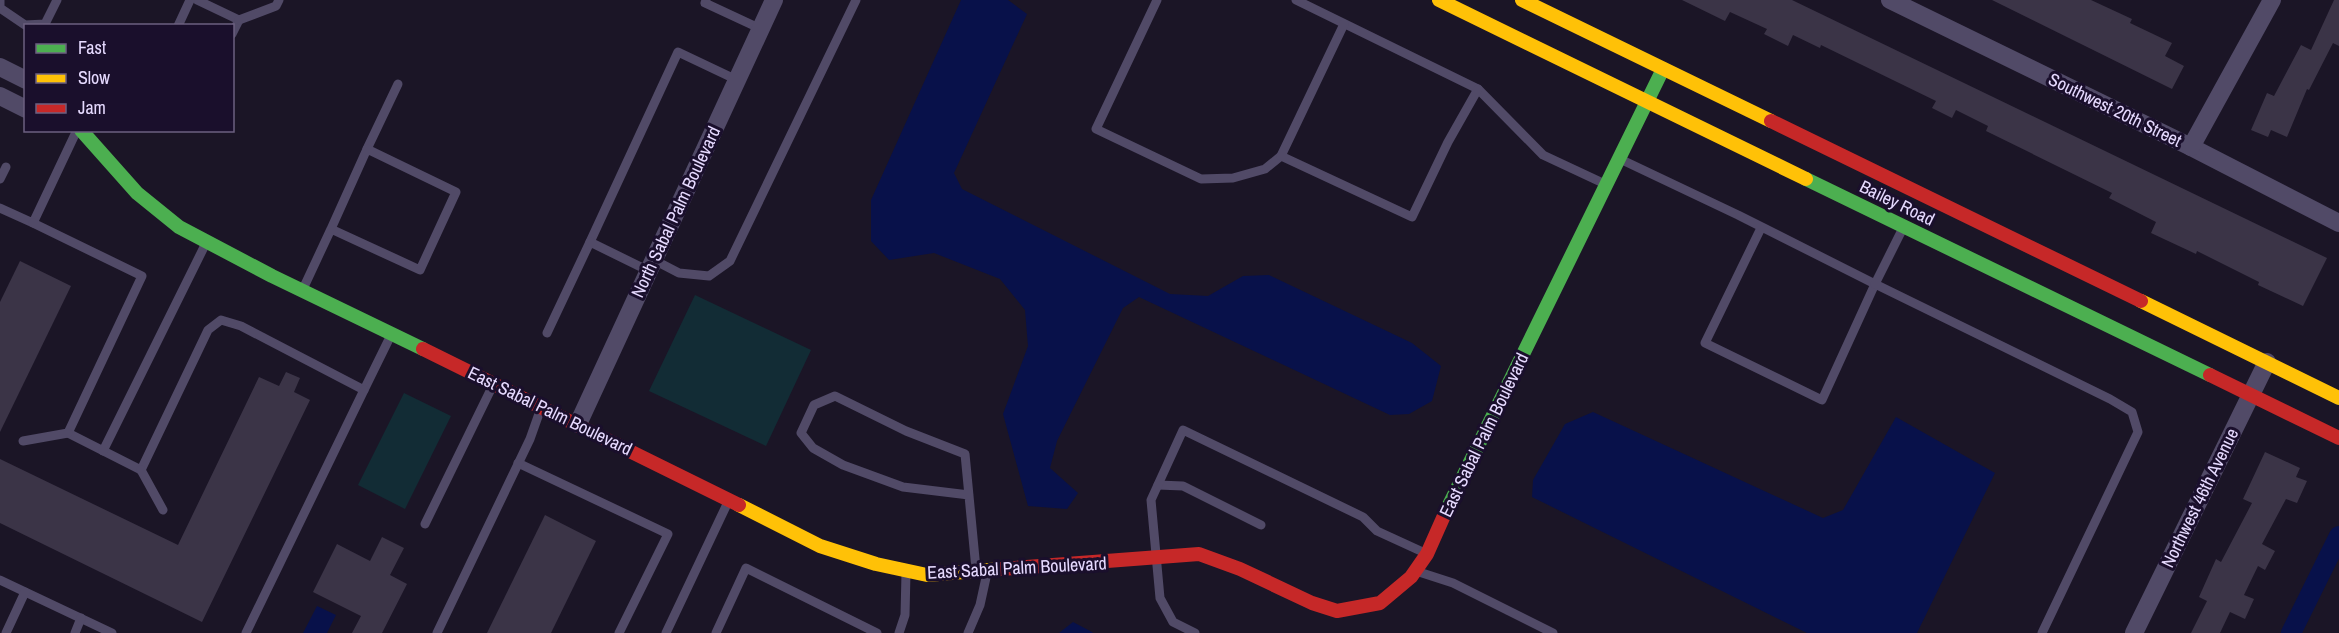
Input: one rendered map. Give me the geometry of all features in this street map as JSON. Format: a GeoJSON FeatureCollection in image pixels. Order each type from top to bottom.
{"type":"FeatureCollection","features":[{"type":"Feature","properties":{"kind":"street","name":"North Sabal Palm Boulevard"},"geometry":{"type":"LineString","coordinates":[[578,424],[774,0]]}},
{"type":"Feature","properties":{"kind":"street","name":"Bailey Road"},"geometry":{"type":"LineString","coordinates":[[1439,0],[2339,438]]}},
{"type":"Feature","properties":{"kind":"street","name":"Bailey Road"},"geometry":{"type":"LineString","coordinates":[[1522,0],[2339,398]]}},
{"type":"Feature","properties":{"kind":"street","name":"Southwest 20th Street"},"geometry":{"type":"LineString","coordinates":[[1890,0],[2191,147],[2339,223]]}},
{"type":"Feature","properties":{"kind":"street"},"geometry":{"type":"LineString","coordinates":[[2191,147],[2272,0]]}},
{"type":"Feature","properties":{"kind":"street"},"geometry":{"type":"LineString","coordinates":[[0,67],[24,79]]}},
{"type":"Feature","properties":{"kind":"street","name":"East Sabal Palm Boulevard"},"geometry":{"type":"LineString","coordinates":[[81,132],[137,193],[179,227],[302,291],[542,406],[820,546],[876,564],[927,575],[1199,554],[1240,569],[1312,603],[1337,611],[1380,603],[1412,577],[1427,554],[1663,69]]}},
{"type":"Feature","properties":{"kind":"street"},"geometry":{"type":"LineString","coordinates":[[0,96],[24,108]]}},
{"type":"Feature","properties":{"kind":"street","name":"Northwest 46th Avenue"},"geometry":{"type":"LineString","coordinates":[[2134,633],[2267,362]]}},
{"type":"Feature","properties":{"kind":"lane"},"geometry":{"type":"LineString","coordinates":[[0,0],[0,8],[24,24]]}},
{"type":"Feature","properties":{"kind":"lane"},"geometry":{"type":"LineString","coordinates":[[45,24],[57,0]]}},
{"type":"Feature","properties":{"kind":"lane"},"geometry":{"type":"LineString","coordinates":[[179,24],[190,0]]}},
{"type":"Feature","properties":{"kind":"lane"},"geometry":{"type":"LineString","coordinates":[[197,0],[239,20]]}},
{"type":"Feature","properties":{"kind":"lane"},"geometry":{"type":"LineString","coordinates":[[234,30],[239,20],[276,6],[279,0]]}},
{"type":"Feature","properties":{"kind":"lane"},"geometry":{"type":"LineString","coordinates":[[706,0],[705,3],[760,29]]}},
{"type":"Feature","properties":{"kind":"lane"},"geometry":{"type":"LineString","coordinates":[[590,242],[679,273],[708,276],[730,261],[856,0]]}},
{"type":"Feature","properties":{"kind":"lane"},"geometry":{"type":"LineString","coordinates":[[1157,0],[1096,129],[1201,179],[1233,178],[1265,169],[1281,156],[1344,24]]}},
{"type":"Feature","properties":{"kind":"lane"},"geometry":{"type":"LineString","coordinates":[[1296,0],[1478,88],[1543,155],[1606,185]]}},
{"type":"Feature","properties":{"kind":"lane"},"geometry":{"type":"LineString","coordinates":[[547,333],[678,52],[737,80]]}},
{"type":"Feature","properties":{"kind":"lane"},"geometry":{"type":"LineString","coordinates":[[302,291],[398,84]]}},
{"type":"Feature","properties":{"kind":"lane"},"geometry":{"type":"LineString","coordinates":[[1281,156],[1412,217],[1448,142],[1478,88]]}},
{"type":"Feature","properties":{"kind":"lane"},"geometry":{"type":"LineString","coordinates":[[33,223],[78,132]]}},
{"type":"Feature","properties":{"kind":"lane"},"geometry":{"type":"LineString","coordinates":[[331,228],[420,270],[456,192],[367,149]]}},
{"type":"Feature","properties":{"kind":"lane"},"geometry":{"type":"LineString","coordinates":[[1618,158],[1738,215],[2132,412],[2138,432],[2042,633]]}},
{"type":"Feature","properties":{"kind":"lane"},"geometry":{"type":"LineString","coordinates":[[0,179],[6,166]]}},
{"type":"Feature","properties":{"kind":"lane"},"geometry":{"type":"LineString","coordinates":[[0,208],[142,276],[68,433]]}},
{"type":"Feature","properties":{"kind":"lane"},"geometry":{"type":"LineString","coordinates":[[1761,228],[1705,343],[1822,400],[1904,226]]}},
{"type":"Feature","properties":{"kind":"lane"},"geometry":{"type":"LineString","coordinates":[[103,451],[207,242]]}},
{"type":"Feature","properties":{"kind":"lane"},"geometry":{"type":"LineString","coordinates":[[141,470],[208,330],[221,320],[241,326],[364,390]]}},
{"type":"Feature","properties":{"kind":"lane"},"geometry":{"type":"LineString","coordinates":[[246,633],[392,334]]}},
{"type":"Feature","properties":{"kind":"lane"},"geometry":{"type":"LineString","coordinates":[[425,524],[494,383]]}},
{"type":"Feature","properties":{"kind":"lane"},"geometry":{"type":"LineString","coordinates":[[968,633],[980,605],[982,571],[969,495],[965,454],[906,431],[835,396],[814,405],[801,433],[813,448],[843,465],[903,487],[969,495]]}},
{"type":"Feature","properties":{"kind":"lane"},"geometry":{"type":"LineString","coordinates":[[437,633],[518,463],[542,406]]}},
{"type":"Feature","properties":{"kind":"lane"},"geometry":{"type":"LineString","coordinates":[[1195,633],[1173,622],[1160,598],[1151,500],[1183,430],[1363,517],[1377,531],[1427,554]]}},
{"type":"Feature","properties":{"kind":"lane"},"geometry":{"type":"LineString","coordinates":[[23,441],[68,433],[141,470],[163,510]]}},
{"type":"Feature","properties":{"kind":"lane"},"geometry":{"type":"LineString","coordinates":[[518,463],[668,534],[619,633]]}},
{"type":"Feature","properties":{"kind":"lane"},"geometry":{"type":"LineString","coordinates":[[1158,485],[1183,486],[1261,525]]}},
{"type":"Feature","properties":{"kind":"lane"},"geometry":{"type":"LineString","coordinates":[[666,633],[729,500]]}},
{"type":"Feature","properties":{"kind":"lane"},"geometry":{"type":"LineString","coordinates":[[716,633],[746,568],[877,633]]}},
{"type":"Feature","properties":{"kind":"lane"},"geometry":{"type":"LineString","coordinates":[[1416,570],[1453,583],[1553,633]]}},
{"type":"Feature","properties":{"kind":"lane"},"geometry":{"type":"LineString","coordinates":[[899,633],[905,615],[906,571]]}},
{"type":"Feature","properties":{"kind":"lane"},"geometry":{"type":"LineString","coordinates":[[0,580],[112,633]]}},
{"type":"Feature","properties":{"kind":"lane"},"geometry":{"type":"LineString","coordinates":[[6,633],[25,592]]}},
{"type":"Feature","properties":{"kind":"lane"},"geometry":{"type":"LineString","coordinates":[[75,633],[81,618]]}},
{"type":"Feature","properties":{"kind":"shaded area"},"geometry":{"type":"Polygon","coordinates":[[[961,0],[1008,0],[1027,14],[954,173],[962,189],[1170,294],[1208,296],[1243,276],[1269,275],[1412,343],[1441,366],[1432,401],[1409,414],[1390,415],[1139,297],[1123,308],[1057,441],[1050,468],[1078,493],[1067,509],[1028,506],[1003,414],[1028,346],[1025,310],[1000,279],[934,253],[889,260],[871,241],[871,200],[961,0]]]}},
{"type":"Feature","properties":{"kind":"shaded area"},"geometry":{"type":"Polygon","coordinates":[[[695,295],[811,350],[766,446],[649,391],[695,295]]]}},
{"type":"Feature","properties":{"kind":"shaded area"},"geometry":{"type":"Polygon","coordinates":[[[404,393],[451,416],[405,509],[358,485],[404,393]]]}},
{"type":"Feature","properties":{"kind":"shaded area"},"geometry":{"type":"Polygon","coordinates":[[[1593,412],[1823,518],[1843,510],[1896,417],[1995,473],[1917,633],[1807,633],[1532,497],[1533,480],[1565,424],[1593,412]]]}},
{"type":"Feature","properties":{"kind":"shaded area"},"geometry":{"type":"Polygon","coordinates":[[[317,606],[336,615],[327,633],[303,633],[317,606]]]}},
{"type":"Feature","properties":{"kind":"shaded area"},"geometry":{"type":"Polygon","coordinates":[[[1073,622],[1092,632],[1093,633],[1059,633],[1073,622]]]}},
{"type":"Feature","properties":{"kind":"building"},"geometry":{"type":"Polygon","coordinates":[[[1682,0],[1792,0],[2327,258],[2303,306],[2258,285],[2259,282],[2197,251],[2196,254],[2151,233],[2156,222],[2109,198],[2112,193],[1986,131],[1988,126],[1956,110],[1952,118],[1932,108],[1936,101],[1821,45],[1820,48],[1793,35],[1788,46],[1764,34],[1767,29],[1730,12],[1725,21],[1682,0]]]}},
{"type":"Feature","properties":{"kind":"building"},"geometry":{"type":"Polygon","coordinates":[[[1992,0],[2091,0],[2132,19],[2130,23],[2172,43],[2165,56],[2184,66],[2172,89],[1992,0]]]}},
{"type":"Feature","properties":{"kind":"building"},"geometry":{"type":"Polygon","coordinates":[[[2334,0],[2339,0],[2339,46],[2333,43],[2309,90],[2307,89],[2287,137],[2271,130],[2268,137],[2251,130],[2267,93],[2274,96],[2301,45],[2311,50],[2334,0]]]}},
{"type":"Feature","properties":{"kind":"building"},"geometry":{"type":"Polygon","coordinates":[[[20,261],[71,286],[0,432],[0,302],[20,261]]]}},
{"type":"Feature","properties":{"kind":"building"},"geometry":{"type":"Polygon","coordinates":[[[286,372],[300,378],[294,392],[310,400],[202,622],[0,523],[0,459],[178,545],[259,377],[279,386],[286,372]]]}},
{"type":"Feature","properties":{"kind":"building"},"geometry":{"type":"Polygon","coordinates":[[[2265,452],[2300,468],[2296,477],[2307,481],[2297,503],[2286,499],[2262,544],[2275,551],[2265,570],[2258,566],[2244,595],[2254,599],[2245,619],[2230,612],[2220,633],[2191,633],[2207,601],[2199,597],[2216,559],[2221,562],[2252,503],[2243,499],[2265,452]]]}},
{"type":"Feature","properties":{"kind":"building"},"geometry":{"type":"Polygon","coordinates":[[[545,515],[596,541],[551,633],[487,633],[545,515]]]}},
{"type":"Feature","properties":{"kind":"building"},"geometry":{"type":"Polygon","coordinates":[[[382,537],[404,548],[390,575],[407,584],[382,633],[352,633],[361,616],[313,592],[337,544],[370,561],[382,537]]]}},
{"type":"Feature","properties":{"kind":"waterway"},"geometry":{"type":"LineString","coordinates":[[2291,633],[2339,536]]}},
{"type":"Feature","properties":{"kind":"traffic: fast"},"geometry":{"type":"LineString","coordinates":[[1447,509],[1663,69]]}},
{"type":"Feature","properties":{"kind":"traffic: fast"},"geometry":{"type":"LineString","coordinates":[[83,132],[137,193],[179,227],[272,276],[423,349]]}},
{"type":"Feature","properties":{"kind":"traffic: fast"},"geometry":{"type":"LineString","coordinates":[[1806,179],[2210,375]]}},
{"type":"Feature","properties":{"kind":"traffic: slow"},"geometry":{"type":"LineString","coordinates":[[1439,0],[1806,179]]}},
{"type":"Feature","properties":{"kind":"traffic: slow"},"geometry":{"type":"LineString","coordinates":[[1522,0],[1771,121]]}},
{"type":"Feature","properties":{"kind":"traffic: slow"},"geometry":{"type":"LineString","coordinates":[[2141,301],[2339,398]]}},
{"type":"Feature","properties":{"kind":"traffic: slow"},"geometry":{"type":"LineString","coordinates":[[739,505],[820,546],[876,564],[927,575],[1001,569]]}},
{"type":"Feature","properties":{"kind":"traffic: jam"},"geometry":{"type":"LineString","coordinates":[[1771,121],[2141,301]]}},
{"type":"Feature","properties":{"kind":"traffic: jam"},"geometry":{"type":"LineString","coordinates":[[423,349],[739,505]]}},
{"type":"Feature","properties":{"kind":"traffic: jam"},"geometry":{"type":"LineString","coordinates":[[2210,375],[2339,438]]}},
{"type":"Feature","properties":{"kind":"traffic: jam"},"geometry":{"type":"LineString","coordinates":[[1001,569],[1199,554],[1240,569],[1312,603],[1337,611],[1380,603],[1411,577],[1427,554],[1447,509]]}}]}
